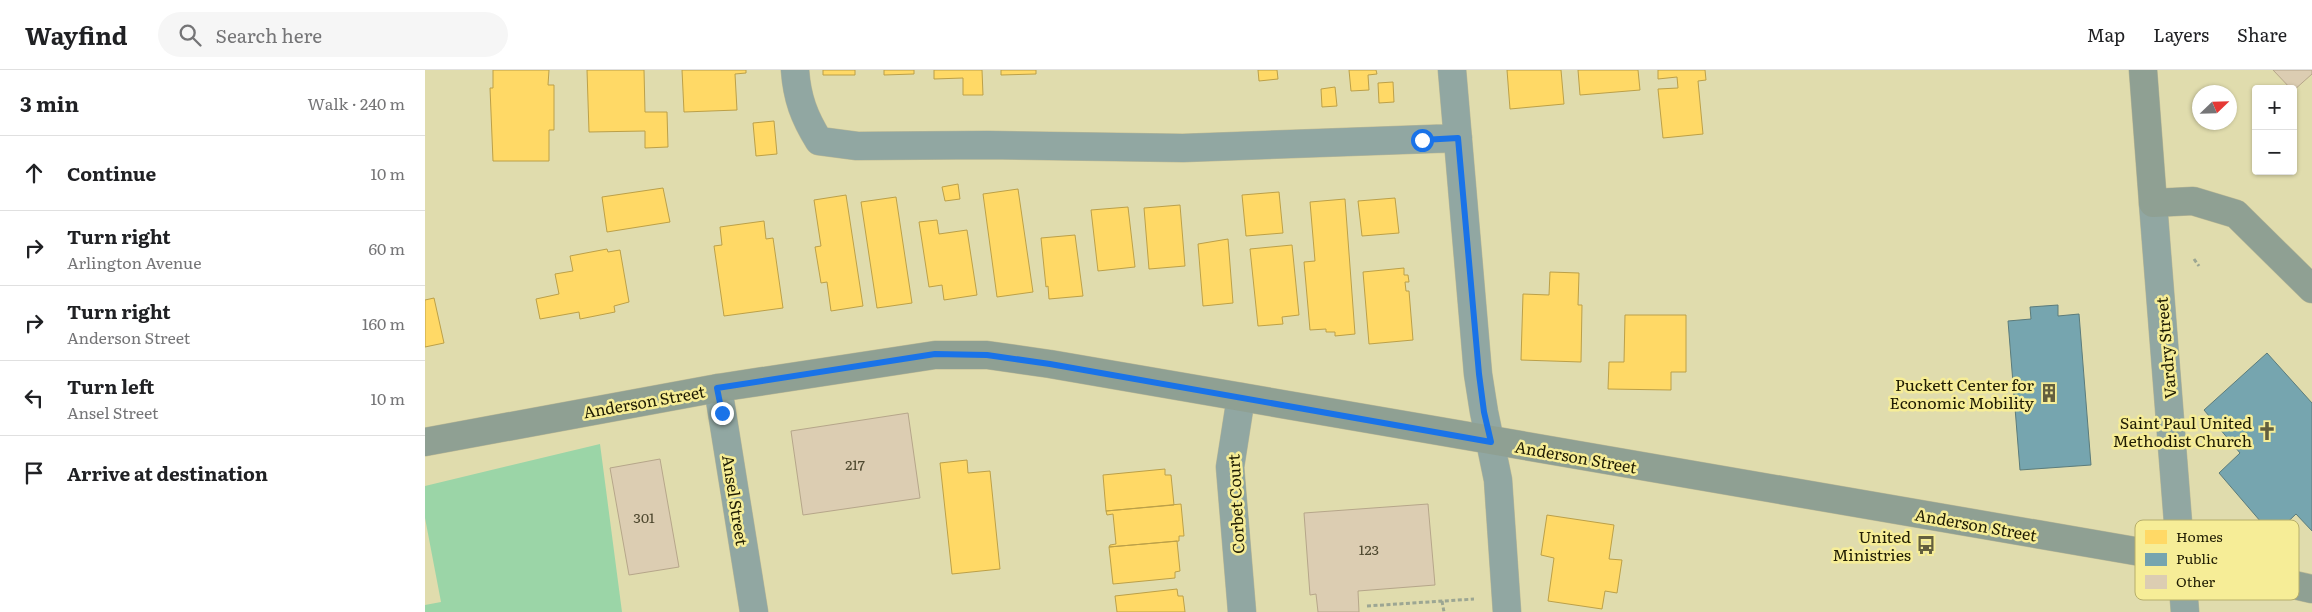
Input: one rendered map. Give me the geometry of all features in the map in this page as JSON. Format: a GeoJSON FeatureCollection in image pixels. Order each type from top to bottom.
{"type":"FeatureCollection","features":[{"type":"Feature","properties":{"kind":"main road"},"geometry":{"type":"LineString","coordinates":[[2143,70],[2153,203],[2193,201],[2236,214],[2312,289]]}},
{"type":"Feature","properties":{"kind":"main road","name":"Anderson Street"},"geometry":{"type":"LineString","coordinates":[[425,442],[717,388],[935,354],[987,355],[1050,364],[1491,442],[2135,551]]}},
{"type":"Feature","properties":{"kind":"main road","name":"Anderson Street"},"geometry":{"type":"LineString","coordinates":[[2299,585],[2312,588]]}},
{"type":"Feature","properties":{"kind":"street"},"geometry":{"type":"LineString","coordinates":[[795,70],[796,87],[804,116],[819,141],[857,146],[987,145],[1183,148],[1458,138]]}},
{"type":"Feature","properties":{"kind":"street"},"geometry":{"type":"LineString","coordinates":[[1452,70],[1479,374],[1484,412],[1498,480],[1507,612]]}},
{"type":"Feature","properties":{"kind":"street","name":"Vardry Street"},"geometry":{"type":"LineString","coordinates":[[2153,203],[2178,520]]}},
{"type":"Feature","properties":{"kind":"street","name":"Ansel Street"},"geometry":{"type":"LineString","coordinates":[[717,388],[754,612]]}},
{"type":"Feature","properties":{"kind":"street","name":"Corbet Court"},"geometry":{"type":"LineString","coordinates":[[1241,397],[1230,467],[1242,612]]}},
{"type":"Feature","properties":{"kind":"path"},"geometry":{"type":"LineString","coordinates":[[2194,259],[2199,266]]}},
{"type":"Feature","properties":{"kind":"path"},"geometry":{"type":"LineString","coordinates":[[1367,606],[1474,599]]}},
{"type":"Feature","properties":{"kind":"path"},"geometry":{"type":"LineString","coordinates":[[1442,601],[1444,612]]}},
{"type":"Feature","properties":{"kind":"green space"},"geometry":{"type":"Polygon","coordinates":[[[600,444],[622,612],[425,612],[425,605],[441,602],[425,518],[425,486],[600,444]]]}},
{"type":"Feature","properties":{"kind":"building: Homes"},"geometry":{"type":"Polygon","coordinates":[[[493,70],[549,70],[548,85],[554,85],[554,130],[549,130],[549,161],[493,161],[490,88],[493,88],[493,70]]]}},
{"type":"Feature","properties":{"kind":"building: Homes"},"geometry":{"type":"Polygon","coordinates":[[[587,70],[644,70],[645,112],[667,112],[668,147],[645,148],[645,131],[589,132],[587,70]]]}},
{"type":"Feature","properties":{"kind":"building: Homes"},"geometry":{"type":"Polygon","coordinates":[[[682,70],[746,70],[746,73],[735,74],[737,110],[684,112],[682,70]]]}},
{"type":"Feature","properties":{"kind":"building: Homes"},"geometry":{"type":"Polygon","coordinates":[[[823,70],[855,70],[855,75],[823,75],[823,70]]]}},
{"type":"Feature","properties":{"kind":"building: Homes"},"geometry":{"type":"Polygon","coordinates":[[[884,70],[914,70],[914,74],[884,75],[884,70]]]}},
{"type":"Feature","properties":{"kind":"building: Homes"},"geometry":{"type":"Polygon","coordinates":[[[934,70],[982,70],[983,95],[963,95],[963,78],[934,79],[934,70]]]}},
{"type":"Feature","properties":{"kind":"building: Homes"},"geometry":{"type":"Polygon","coordinates":[[[1001,70],[1036,70],[1036,74],[1001,75],[1001,70]]]}},
{"type":"Feature","properties":{"kind":"building: Homes"},"geometry":{"type":"Polygon","coordinates":[[[1258,70],[1277,70],[1278,79],[1259,81],[1258,70]]]}},
{"type":"Feature","properties":{"kind":"building: Homes"},"geometry":{"type":"Polygon","coordinates":[[[1349,70],[1376,70],[1377,74],[1368,75],[1369,90],[1351,91],[1349,70]]]}},
{"type":"Feature","properties":{"kind":"building: Homes"},"geometry":{"type":"Polygon","coordinates":[[[1507,70],[1561,70],[1564,104],[1510,109],[1507,70]]]}},
{"type":"Feature","properties":{"kind":"building: Homes"},"geometry":{"type":"Polygon","coordinates":[[[1578,70],[1638,70],[1640,90],[1580,95],[1578,70]]]}},
{"type":"Feature","properties":{"kind":"building: Homes"},"geometry":{"type":"Polygon","coordinates":[[[1658,70],[1705,70],[1706,80],[1698,81],[1703,134],[1663,138],[1658,89],[1678,88],[1677,77],[1658,79],[1658,70]]]}},
{"type":"Feature","properties":{"kind":"building: Homes"},"geometry":{"type":"Polygon","coordinates":[[[1393,82],[1394,102],[1379,103],[1378,83],[1393,82]]]}},
{"type":"Feature","properties":{"kind":"building: Homes"},"geometry":{"type":"Polygon","coordinates":[[[1335,87],[1337,106],[1322,107],[1321,89],[1335,87]]]}},
{"type":"Feature","properties":{"kind":"building: Homes"},"geometry":{"type":"Polygon","coordinates":[[[774,121],[777,154],[756,156],[753,123],[774,121]]]}},
{"type":"Feature","properties":{"kind":"building: Homes"},"geometry":{"type":"Polygon","coordinates":[[[958,184],[960,199],[945,201],[942,187],[958,184]]]}},
{"type":"Feature","properties":{"kind":"building: Homes"},"geometry":{"type":"Polygon","coordinates":[[[663,188],[670,222],[607,232],[602,197],[663,188]]]}},
{"type":"Feature","properties":{"kind":"building: Homes"},"geometry":{"type":"Polygon","coordinates":[[[1018,189],[1033,292],[997,297],[983,194],[1018,189]]]}},
{"type":"Feature","properties":{"kind":"building: Homes"},"geometry":{"type":"Polygon","coordinates":[[[1279,192],[1283,233],[1246,236],[1242,195],[1279,192]]]}},
{"type":"Feature","properties":{"kind":"building: Homes"},"geometry":{"type":"Polygon","coordinates":[[[846,195],[863,306],[831,311],[827,282],[821,283],[815,247],[821,246],[814,200],[846,195]]]}},
{"type":"Feature","properties":{"kind":"building: Homes"},"geometry":{"type":"Polygon","coordinates":[[[896,197],[912,303],[877,308],[861,202],[896,197]]]}},
{"type":"Feature","properties":{"kind":"building: Homes"},"geometry":{"type":"Polygon","coordinates":[[[1395,198],[1399,233],[1362,236],[1358,201],[1395,198]]]}},
{"type":"Feature","properties":{"kind":"building: Homes"},"geometry":{"type":"Polygon","coordinates":[[[1345,199],[1355,334],[1335,336],[1335,332],[1326,332],[1326,329],[1310,330],[1304,262],[1315,261],[1310,202],[1345,199]]]}},
{"type":"Feature","properties":{"kind":"building: Homes"},"geometry":{"type":"Polygon","coordinates":[[[1180,205],[1185,266],[1149,269],[1144,208],[1180,205]]]}},
{"type":"Feature","properties":{"kind":"building: Homes"},"geometry":{"type":"Polygon","coordinates":[[[1128,207],[1135,267],[1098,271],[1091,210],[1128,207]]]}},
{"type":"Feature","properties":{"kind":"building: Homes"},"geometry":{"type":"Polygon","coordinates":[[[937,220],[939,234],[967,230],[977,295],[944,300],[942,285],[929,287],[919,222],[937,220]]]}},
{"type":"Feature","properties":{"kind":"building: Homes"},"geometry":{"type":"Polygon","coordinates":[[[764,221],[766,239],[773,238],[783,308],[724,316],[714,246],[722,245],[720,227],[764,221]]]}},
{"type":"Feature","properties":{"kind":"building: Homes"},"geometry":{"type":"Polygon","coordinates":[[[1075,235],[1083,296],[1049,299],[1041,238],[1075,235]]]}},
{"type":"Feature","properties":{"kind":"building: Homes"},"geometry":{"type":"Polygon","coordinates":[[[1228,239],[1233,303],[1203,306],[1198,244],[1228,239]]]}},
{"type":"Feature","properties":{"kind":"building: Homes"},"geometry":{"type":"Polygon","coordinates":[[[1292,245],[1299,315],[1282,317],[1283,324],[1258,326],[1250,249],[1292,245]]]}},
{"type":"Feature","properties":{"kind":"building: Homes"},"geometry":{"type":"Polygon","coordinates":[[[607,249],[608,252],[620,250],[629,302],[614,306],[615,312],[580,319],[579,312],[540,319],[536,299],[559,294],[555,274],[573,271],[570,256],[607,249]]]}},
{"type":"Feature","properties":{"kind":"building: Homes"},"geometry":{"type":"Polygon","coordinates":[[[1404,268],[1404,275],[1408,275],[1409,282],[1405,282],[1406,291],[1409,291],[1413,340],[1369,344],[1363,272],[1404,268]]]}},
{"type":"Feature","properties":{"kind":"building: Homes"},"geometry":{"type":"Polygon","coordinates":[[[1550,272],[1579,273],[1578,305],[1582,305],[1581,362],[1521,360],[1523,294],[1549,295],[1550,272]]]}},
{"type":"Feature","properties":{"kind":"building: Homes"},"geometry":{"type":"Polygon","coordinates":[[[434,298],[444,343],[425,347],[425,300],[434,298]]]}},
{"type":"Feature","properties":{"kind":"building: Homes"},"geometry":{"type":"Polygon","coordinates":[[[1625,315],[1686,315],[1686,372],[1671,372],[1671,390],[1608,389],[1609,362],[1624,362],[1625,315]]]}},
{"type":"Feature","properties":{"kind":"building: Homes"},"geometry":{"type":"Polygon","coordinates":[[[967,460],[968,473],[990,471],[1000,569],[952,574],[940,463],[967,460]]]}},
{"type":"Feature","properties":{"kind":"building: Homes"},"geometry":{"type":"Polygon","coordinates":[[[1165,469],[1165,475],[1171,475],[1174,505],[1106,511],[1103,475],[1165,469]]]}},
{"type":"Feature","properties":{"kind":"building: Homes"},"geometry":{"type":"Polygon","coordinates":[[[1181,504],[1184,536],[1179,536],[1179,541],[1109,547],[1116,544],[1113,514],[1107,515],[1106,511],[1181,504]]]}},
{"type":"Feature","properties":{"kind":"building: Homes"},"geometry":{"type":"Polygon","coordinates":[[[1547,515],[1614,525],[1609,559],[1622,560],[1617,593],[1605,591],[1602,609],[1548,601],[1554,558],[1541,555],[1547,515]]]}},
{"type":"Feature","properties":{"kind":"building: Homes"},"geometry":{"type":"Polygon","coordinates":[[[1177,541],[1180,571],[1175,572],[1175,578],[1113,584],[1109,547],[1177,541]]]}},
{"type":"Feature","properties":{"kind":"building: Homes"},"geometry":{"type":"Polygon","coordinates":[[[1177,589],[1178,596],[1183,596],[1185,612],[1117,612],[1115,596],[1177,589]]]}},
{"type":"Feature","properties":{"kind":"building: Public","name":"Puckett Center for Economic Mobility"},"geometry":{"type":"Polygon","coordinates":[[[2058,305],[2058,316],[2079,314],[2091,465],[2020,470],[2008,321],[2031,319],[2030,307],[2058,305]]]}},
{"type":"Feature","properties":{"kind":"building: Public","name":"Saint Paul United Methodist Church"},"geometry":{"type":"Polygon","coordinates":[[[2267,353],[2312,403],[2312,531],[2296,514],[2290,520],[2259,520],[2219,473],[2240,453],[2204,410],[2267,353]]]}},
{"type":"Feature","properties":{"kind":"building: Other"},"geometry":{"type":"Polygon","coordinates":[[[2273,70],[2312,70],[2312,74],[2297,87],[2297,85],[2287,85],[2273,70]]]}},
{"type":"Feature","properties":{"kind":"building: Other"},"geometry":{"type":"Polygon","coordinates":[[[908,413],[920,498],[803,515],[791,431],[908,413]]]}},
{"type":"Feature","properties":{"kind":"building: Other"},"geometry":{"type":"Polygon","coordinates":[[[660,459],[679,567],[629,575],[610,468],[660,459]]]}},
{"type":"Feature","properties":{"kind":"building: Other"},"geometry":{"type":"Polygon","coordinates":[[[1428,504],[1435,585],[1358,591],[1359,612],[1318,612],[1316,594],[1310,595],[1304,513],[1428,504]]]}},
{"type":"Feature","properties":{"kind":"place","name":"Puckett Center for Economic Mobility"},"geometry":{"type":"Point","coordinates":[2049,393]}},
{"type":"Feature","properties":{"kind":"place","name":"Saint Paul United Methodist Church"},"geometry":{"type":"Point","coordinates":[2267,431]}},
{"type":"Feature","properties":{"kind":"place","name":"United Ministries"},"geometry":{"type":"Point","coordinates":[1926,545]}},
{"type":"Feature","properties":{"kind":"route"},"geometry":{"type":"LineString","coordinates":[[722,413],[717,388],[935,354],[987,355],[1050,364],[1491,442],[1484,412],[1479,374],[1458,138],[1422,140]]}}]}
